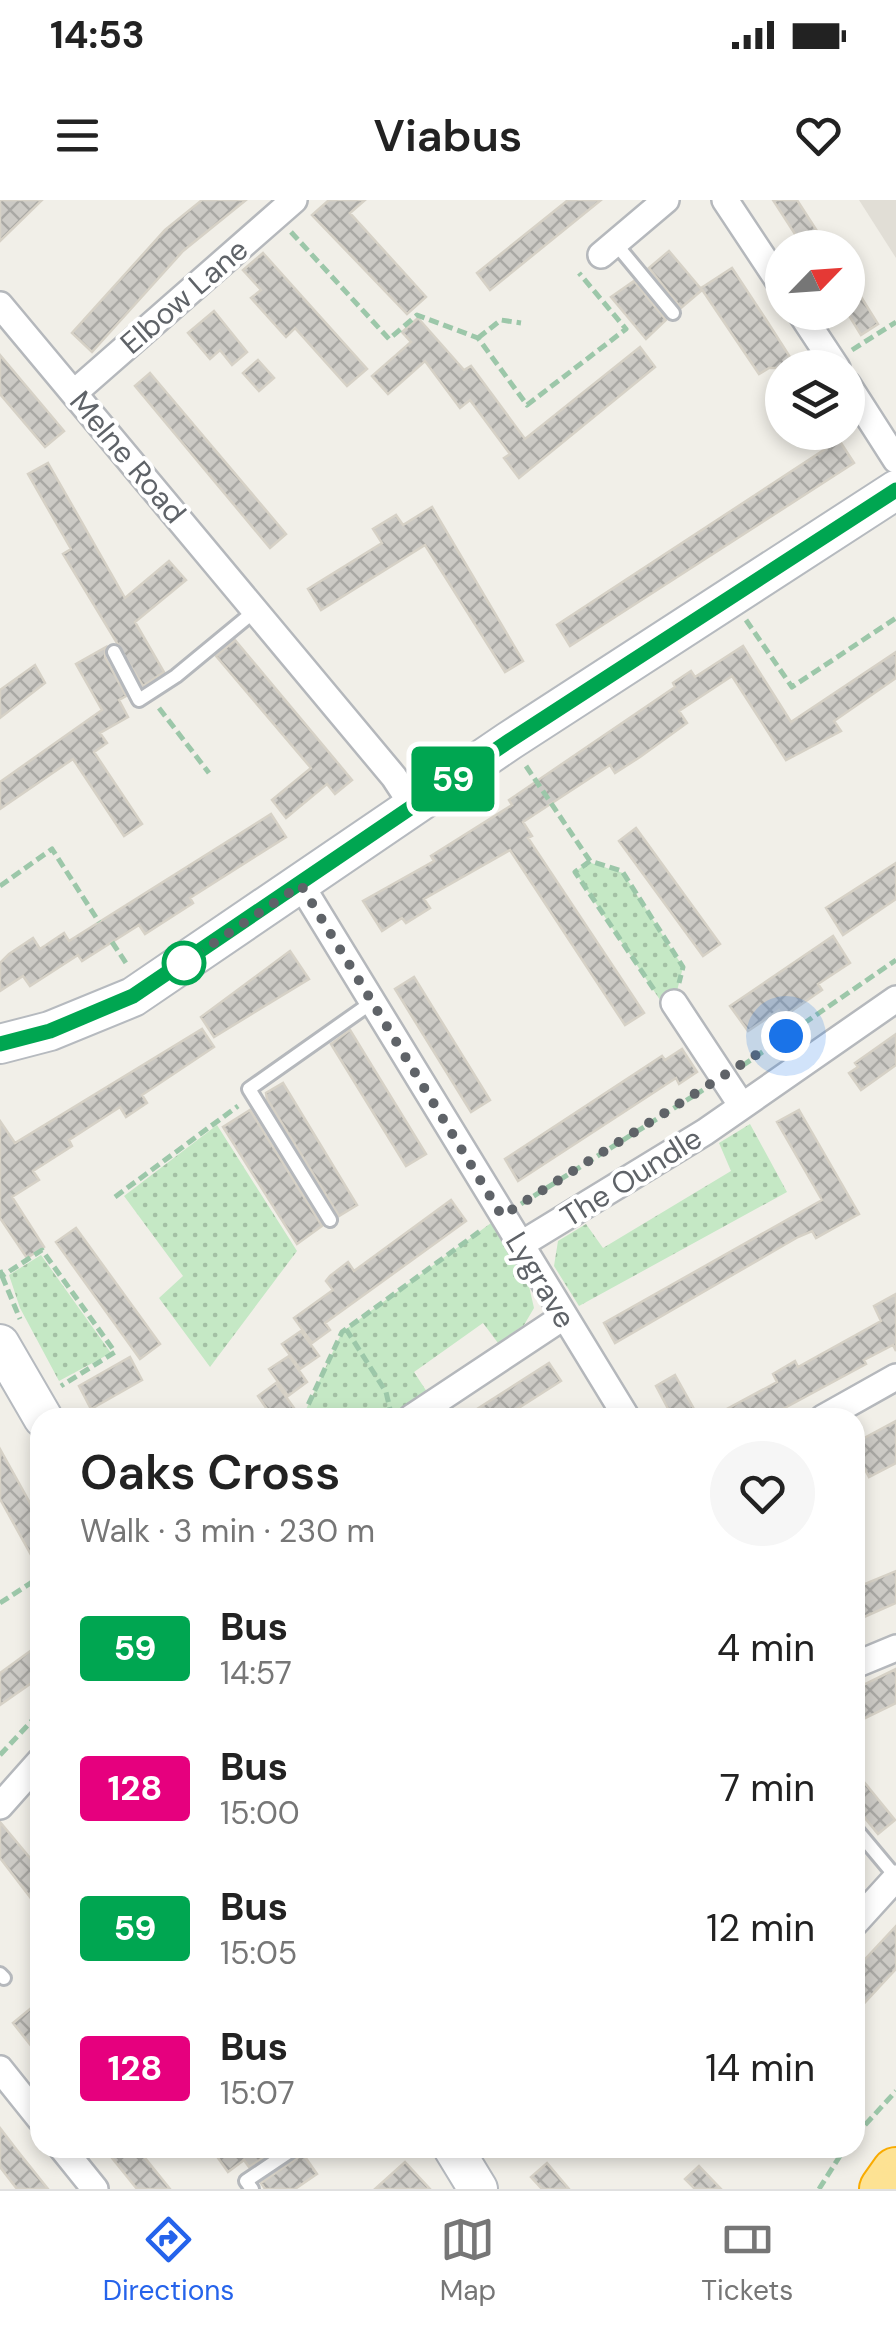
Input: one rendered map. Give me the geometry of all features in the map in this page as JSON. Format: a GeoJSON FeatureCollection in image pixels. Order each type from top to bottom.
{"type":"FeatureCollection","features":[{"type":"Feature","properties":{"kind":"highway"},"geometry":{"type":"LineString","coordinates":[[884,2189],[896,2172]]}},
{"type":"Feature","properties":{"kind":"street"},"geometry":{"type":"LineString","coordinates":[[608,249],[666,200]]}},
{"type":"Feature","properties":{"kind":"street"},"geometry":{"type":"LineString","coordinates":[[725,200],[765,260]]}},
{"type":"Feature","properties":{"kind":"street","name":"Elbow Lane"},"geometry":{"type":"LineString","coordinates":[[75,392],[285,208]]}},
{"type":"Feature","properties":{"kind":"street","name":"Melne Road"},"geometry":{"type":"LineString","coordinates":[[3,313],[75,392],[394,777],[413,806]]}},
{"type":"Feature","properties":{"kind":"street"},"geometry":{"type":"LineString","coordinates":[[865,412],[896,460]]}},
{"type":"Feature","properties":{"kind":"street"},"geometry":{"type":"LineString","coordinates":[[0,1044],[50,1031],[133,996],[509,741],[896,490]]}},
{"type":"Feature","properties":{"kind":"street","name":"Lygrave"},"geometry":{"type":"LineString","coordinates":[[301,885],[621,1408]]}},
{"type":"Feature","properties":{"kind":"street","name":"The Oundle"},"geometry":{"type":"LineString","coordinates":[[520,1245],[742,1106],[896,999]]}},
{"type":"Feature","properties":{"kind":"street"},"geometry":{"type":"LineString","coordinates":[[674,1004],[742,1106]]}},
{"type":"Feature","properties":{"kind":"street"},"geometry":{"type":"LineString","coordinates":[[426,1408],[563,1317]]}},
{"type":"Feature","properties":{"kind":"street"},"geometry":{"type":"LineString","coordinates":[[0,1346],[53,1408]]}},
{"type":"Feature","properties":{"kind":"street"},"geometry":{"type":"LineString","coordinates":[[841,1408],[896,1377]]}},
{"type":"Feature","properties":{"kind":"street"},"geometry":{"type":"LineString","coordinates":[[865,1661],[896,1648]]}},
{"type":"Feature","properties":{"kind":"street"},"geometry":{"type":"LineString","coordinates":[[0,1806],[30,1772]]}},
{"type":"Feature","properties":{"kind":"street"},"geometry":{"type":"LineString","coordinates":[[865,1912],[896,1878]]}},
{"type":"Feature","properties":{"kind":"street"},"geometry":{"type":"LineString","coordinates":[[0,2069],[30,2106]]}},
{"type":"Feature","properties":{"kind":"street"},"geometry":{"type":"LineString","coordinates":[[70,2158],[95,2189]]}},
{"type":"Feature","properties":{"kind":"street"},"geometry":{"type":"LineString","coordinates":[[460,2158],[478,2189]]}},
{"type":"Feature","properties":{"kind":"lane"},"geometry":{"type":"LineString","coordinates":[[608,249],[674,313]]}},
{"type":"Feature","properties":{"kind":"lane"},"geometry":{"type":"LineString","coordinates":[[114,652],[139,700],[256,610]]}},
{"type":"Feature","properties":{"kind":"lane"},"geometry":{"type":"LineString","coordinates":[[330,1220],[249,1089],[371,1002]]}},
{"type":"Feature","properties":{"kind":"lane"},"geometry":{"type":"LineString","coordinates":[[865,1840],[896,1878]]}},
{"type":"Feature","properties":{"kind":"lane"},"geometry":{"type":"LineString","coordinates":[[252,2189],[246,2181],[281,2158]]}},
{"type":"Feature","properties":{"kind":"path"},"geometry":{"type":"LineString","coordinates":[[285,208],[390,339],[418,314],[478,338],[527,405],[626,330],[579,273]]}},
{"type":"Feature","properties":{"kind":"path"},"geometry":{"type":"LineString","coordinates":[[478,338],[501,320],[521,323]]}},
{"type":"Feature","properties":{"kind":"path"},"geometry":{"type":"LineString","coordinates":[[864,350],[896,322]]}},
{"type":"Feature","properties":{"kind":"path"},"geometry":{"type":"LineString","coordinates":[[731,597],[792,687],[896,618]]}},
{"type":"Feature","properties":{"kind":"path"},"geometry":{"type":"LineString","coordinates":[[148,694],[209,773]]}},
{"type":"Feature","properties":{"kind":"path"},"geometry":{"type":"LineString","coordinates":[[509,741],[590,861],[622,871],[683,967],[674,1004],[662,1003],[575,872],[590,861]]}},
{"type":"Feature","properties":{"kind":"path"},"geometry":{"type":"LineString","coordinates":[[0,886],[52,850],[99,922]]}},
{"type":"Feature","properties":{"kind":"path"},"geometry":{"type":"LineString","coordinates":[[307,1408],[346,1329],[502,1216],[723,1078],[896,960]]}},
{"type":"Feature","properties":{"kind":"path"},"geometry":{"type":"LineString","coordinates":[[115,1197],[252,1095]]}},
{"type":"Feature","properties":{"kind":"path"},"geometry":{"type":"LineString","coordinates":[[0,1270],[2,1276],[42,1250],[115,1352],[58,1388],[55,1408]]}},
{"type":"Feature","properties":{"kind":"path"},"geometry":{"type":"LineString","coordinates":[[346,1329],[386,1392],[390,1408]]}},
{"type":"Feature","properties":{"kind":"path"},"geometry":{"type":"LineString","coordinates":[[0,1604],[30,1584]]}},
{"type":"Feature","properties":{"kind":"path"},"geometry":{"type":"LineString","coordinates":[[0,1756],[30,1723]]}},
{"type":"Feature","properties":{"kind":"path"},"geometry":{"type":"LineString","coordinates":[[865,2125],[896,2092]]}},
{"type":"Feature","properties":{"kind":"path"},"geometry":{"type":"LineString","coordinates":[[819,2189],[839,2158]]}},
{"type":"Feature","properties":{"kind":"shaded area"},"geometry":{"type":"Polygon","coordinates":[[[859,200],[896,200],[896,258],[859,200]]]}},
{"type":"Feature","properties":{"kind":"green space"},"geometry":{"type":"Polygon","coordinates":[[[588,862],[623,873],[683,967],[674,1003],[662,1003],[575,872],[588,862]]]}},
{"type":"Feature","properties":{"kind":"green space"},"geometry":{"type":"Polygon","coordinates":[[[750,1124],[787,1192],[579,1306],[554,1266],[558,1241],[586,1224],[603,1248],[731,1171],[719,1143],[750,1124]]]}},
{"type":"Feature","properties":{"kind":"green space"},"geometry":{"type":"Polygon","coordinates":[[[217,1125],[297,1251],[210,1367],[159,1298],[183,1276],[124,1196],[217,1125]]]}},
{"type":"Feature","properties":{"kind":"green space"},"geometry":{"type":"Polygon","coordinates":[[[491,1223],[529,1286],[534,1308],[524,1325],[498,1343],[483,1323],[414,1372],[429,1395],[408,1408],[307,1408],[342,1332],[491,1223]]]}},
{"type":"Feature","properties":{"kind":"green space"},"geometry":{"type":"Polygon","coordinates":[[[41,1255],[111,1353],[59,1381],[20,1308],[9,1275],[41,1255]]]}},
{"type":"Feature","properties":{"kind":"building"},"geometry":{"type":"Polygon","coordinates":[[[0,200],[42,200],[0,241],[0,200]]]}},
{"type":"Feature","properties":{"kind":"building"},"geometry":{"type":"Polygon","coordinates":[[[202,200],[246,200],[183,251],[92,352],[72,333],[165,230],[202,200]]]}},
{"type":"Feature","properties":{"kind":"building"},"geometry":{"type":"Polygon","coordinates":[[[329,200],[365,200],[350,213],[426,297],[407,314],[312,215],[329,200]]]}},
{"type":"Feature","properties":{"kind":"building"},"geometry":{"type":"Polygon","coordinates":[[[568,200],[601,200],[490,290],[477,273],[568,200]]]}},
{"type":"Feature","properties":{"kind":"building"},"geometry":{"type":"Polygon","coordinates":[[[773,200],[797,200],[816,230],[792,230],[773,200]]]}},
{"type":"Feature","properties":{"kind":"building"},"geometry":{"type":"Polygon","coordinates":[[[669,251],[702,290],[681,308],[649,268],[669,251]]]}},
{"type":"Feature","properties":{"kind":"building"},"geometry":{"type":"Polygon","coordinates":[[[263,253],[367,369],[347,386],[295,328],[286,337],[251,298],[261,290],[243,270],[263,253]]]}},
{"type":"Feature","properties":{"kind":"building"},"geometry":{"type":"Polygon","coordinates":[[[732,268],[765,319],[765,330],[772,330],[785,350],[765,350],[765,370],[759,374],[701,288],[732,268]]]}},
{"type":"Feature","properties":{"kind":"building"},"geometry":{"type":"Polygon","coordinates":[[[634,281],[666,320],[646,339],[611,297],[634,281]]]}},
{"type":"Feature","properties":{"kind":"building"},"geometry":{"type":"Polygon","coordinates":[[[865,303],[878,324],[861,335],[858,330],[865,330],[865,303]]]}},
{"type":"Feature","properties":{"kind":"building"},"geometry":{"type":"Polygon","coordinates":[[[214,311],[247,352],[232,365],[220,350],[210,359],[188,333],[214,311]]]}},
{"type":"Feature","properties":{"kind":"building"},"geometry":{"type":"Polygon","coordinates":[[[418,318],[464,370],[471,366],[525,439],[640,347],[655,367],[519,478],[504,458],[510,454],[470,400],[460,408],[425,361],[388,394],[372,376],[411,342],[402,332],[418,318]]]}},
{"type":"Feature","properties":{"kind":"building"},"geometry":{"type":"Polygon","coordinates":[[[0,355],[64,431],[45,447],[0,394],[0,355]]]}},
{"type":"Feature","properties":{"kind":"building"},"geometry":{"type":"Polygon","coordinates":[[[258,360],[274,378],[259,391],[243,373],[258,360]]]}},
{"type":"Feature","properties":{"kind":"building"},"geometry":{"type":"Polygon","coordinates":[[[150,373],[286,534],[270,548],[135,386],[150,373]]]}},
{"type":"Feature","properties":{"kind":"building"},"geometry":{"type":"Polygon","coordinates":[[[824,450],[846,450],[854,463],[570,646],[557,625],[824,450]]]}},
{"type":"Feature","properties":{"kind":"building"},"geometry":{"type":"Polygon","coordinates":[[[48,463],[125,598],[169,561],[186,580],[135,622],[164,672],[143,686],[63,554],[71,549],[28,474],[48,463]]]}},
{"type":"Feature","properties":{"kind":"building"},"geometry":{"type":"Polygon","coordinates":[[[432,507],[523,661],[505,672],[425,545],[321,610],[308,589],[382,543],[373,529],[396,515],[403,525],[432,507]]]}},
{"type":"Feature","properties":{"kind":"building"},"geometry":{"type":"Polygon","coordinates":[[[235,640],[352,780],[335,794],[327,784],[286,818],[272,800],[311,768],[216,656],[235,640]]]}},
{"type":"Feature","properties":{"kind":"building"},"geometry":{"type":"Polygon","coordinates":[[[743,646],[791,722],[896,652],[896,678],[834,721],[841,731],[786,760],[732,676],[679,711],[687,723],[640,757],[615,773],[610,765],[523,822],[532,836],[528,838],[644,1013],[625,1025],[510,850],[424,899],[430,908],[406,923],[402,918],[382,931],[363,901],[434,861],[431,856],[512,805],[509,800],[675,687],[673,683],[691,671],[695,677],[743,646]]]}},
{"type":"Feature","properties":{"kind":"building"},"geometry":{"type":"Polygon","coordinates":[[[106,647],[105,657],[126,696],[119,700],[128,717],[100,733],[107,743],[94,752],[142,824],[124,836],[73,759],[0,809],[0,782],[102,710],[76,664],[106,647]]]}},
{"type":"Feature","properties":{"kind":"building"},"geometry":{"type":"Polygon","coordinates":[[[35,665],[45,683],[0,718],[0,690],[35,665]]]}},
{"type":"Feature","properties":{"kind":"building"},"geometry":{"type":"Polygon","coordinates":[[[271,814],[286,837],[190,898],[193,903],[145,934],[139,925],[82,961],[78,955],[30,986],[23,976],[0,991],[0,963],[33,938],[40,949],[64,933],[69,941],[271,814]]]}},
{"type":"Feature","properties":{"kind":"building"},"geometry":{"type":"Polygon","coordinates":[[[636,828],[720,944],[703,956],[619,841],[636,828]]]}},
{"type":"Feature","properties":{"kind":"building"},"geometry":{"type":"Polygon","coordinates":[[[896,863],[896,899],[843,935],[826,908],[896,863]]]}},
{"type":"Feature","properties":{"kind":"building"},"geometry":{"type":"Polygon","coordinates":[[[833,936],[850,963],[818,984],[822,990],[783,1017],[779,1010],[748,1031],[730,1006],[833,936]]]}},
{"type":"Feature","properties":{"kind":"building"},"geometry":{"type":"Polygon","coordinates":[[[290,951],[309,979],[214,1037],[201,1017],[290,951]]]}},
{"type":"Feature","properties":{"kind":"building"},"geometry":{"type":"Polygon","coordinates":[[[414,977],[490,1100],[471,1112],[395,989],[414,977]]]}},
{"type":"Feature","properties":{"kind":"building"},"geometry":{"type":"Polygon","coordinates":[[[202,1029],[214,1047],[142,1095],[147,1103],[126,1117],[120,1107],[69,1140],[72,1146],[33,1171],[39,1180],[12,1197],[44,1247],[27,1258],[0,1218],[0,1121],[15,1143],[202,1029]]]}},
{"type":"Feature","properties":{"kind":"building"},"geometry":{"type":"Polygon","coordinates":[[[350,1030],[426,1154],[406,1166],[331,1044],[350,1030]]]}},
{"type":"Feature","properties":{"kind":"building"},"geometry":{"type":"Polygon","coordinates":[[[896,1034],[896,1065],[861,1090],[849,1073],[858,1067],[855,1063],[896,1034]]]}},
{"type":"Feature","properties":{"kind":"building"},"geometry":{"type":"Polygon","coordinates":[[[682,1049],[697,1072],[679,1084],[676,1078],[518,1181],[505,1159],[662,1056],[665,1060],[682,1049]]]}},
{"type":"Feature","properties":{"kind":"building"},"geometry":{"type":"Polygon","coordinates":[[[283,1083],[357,1205],[339,1216],[267,1099],[266,1093],[283,1083]]]}},
{"type":"Feature","properties":{"kind":"building"},"geometry":{"type":"Polygon","coordinates":[[[250,1110],[322,1226],[297,1244],[223,1127],[250,1110]]]}},
{"type":"Feature","properties":{"kind":"building"},"geometry":{"type":"Polygon","coordinates":[[[799,1110],[859,1214],[816,1238],[812,1231],[798,1237],[615,1343],[604,1323],[822,1200],[777,1122],[799,1110]]]}},
{"type":"Feature","properties":{"kind":"building"},"geometry":{"type":"Polygon","coordinates":[[[451,1200],[466,1221],[325,1323],[330,1330],[312,1343],[294,1318],[333,1290],[326,1281],[330,1276],[348,1262],[354,1271],[451,1200]]]}},
{"type":"Feature","properties":{"kind":"building"},"geometry":{"type":"Polygon","coordinates":[[[76,1228],[160,1344],[140,1359],[56,1242],[76,1228]]]}},
{"type":"Feature","properties":{"kind":"building"},"geometry":{"type":"Polygon","coordinates":[[[896,1294],[896,1351],[893,1345],[785,1408],[729,1408],[777,1382],[773,1374],[795,1361],[798,1367],[881,1321],[874,1306],[896,1294]]]}},
{"type":"Feature","properties":{"kind":"building"},"geometry":{"type":"Polygon","coordinates":[[[301,1331],[319,1356],[300,1369],[282,1344],[301,1331]]]}},
{"type":"Feature","properties":{"kind":"building"},"geometry":{"type":"Polygon","coordinates":[[[289,1356],[307,1382],[288,1396],[269,1369],[289,1356]]]}},
{"type":"Feature","properties":{"kind":"building"},"geometry":{"type":"Polygon","coordinates":[[[130,1357],[142,1380],[93,1408],[79,1386],[130,1357]]]}},
{"type":"Feature","properties":{"kind":"building"},"geometry":{"type":"Polygon","coordinates":[[[549,1363],[561,1381],[519,1408],[479,1408],[549,1363]]]}},
{"type":"Feature","properties":{"kind":"building"},"geometry":{"type":"Polygon","coordinates":[[[675,1375],[693,1408],[668,1408],[656,1386],[675,1375]]]}},
{"type":"Feature","properties":{"kind":"building"},"geometry":{"type":"Polygon","coordinates":[[[276,1383],[294,1408],[266,1408],[258,1396],[276,1383]]]}},
{"type":"Feature","properties":{"kind":"building"},"geometry":{"type":"Polygon","coordinates":[[[896,1421],[896,1463],[869,1477],[865,1470],[865,1438],[896,1421]]]}},
{"type":"Feature","properties":{"kind":"building"},"geometry":{"type":"Polygon","coordinates":[[[0,1449],[30,1503],[30,1553],[0,1499],[0,1449]]]}},
{"type":"Feature","properties":{"kind":"building"},"geometry":{"type":"Polygon","coordinates":[[[896,1571],[896,1603],[865,1617],[865,1584],[896,1571]]]}},
{"type":"Feature","properties":{"kind":"building"},"geometry":{"type":"Polygon","coordinates":[[[30,1651],[30,1684],[0,1705],[0,1673],[30,1651]]]}},
{"type":"Feature","properties":{"kind":"building"},"geometry":{"type":"Polygon","coordinates":[[[896,1669],[896,1703],[865,1718],[865,1684],[896,1669]]]}},
{"type":"Feature","properties":{"kind":"building"},"geometry":{"type":"Polygon","coordinates":[[[865,1783],[895,1820],[878,1834],[865,1818],[865,1783]]]}},
{"type":"Feature","properties":{"kind":"building"},"geometry":{"type":"Polygon","coordinates":[[[0,1822],[30,1858],[30,1897],[0,1858],[0,1822]]]}},
{"type":"Feature","properties":{"kind":"building"},"geometry":{"type":"Polygon","coordinates":[[[896,1926],[896,1969],[865,2002],[865,1959],[896,1926]]]}},
{"type":"Feature","properties":{"kind":"building"},"geometry":{"type":"Polygon","coordinates":[[[30,2009],[30,2044],[13,2023],[30,2009]]]}},
{"type":"Feature","properties":{"kind":"building"},"geometry":{"type":"Polygon","coordinates":[[[0,2128],[48,2189],[17,2189],[0,2167],[0,2128]]]}},
{"type":"Feature","properties":{"kind":"building"},"geometry":{"type":"Polygon","coordinates":[[[112,2158],[145,2158],[170,2189],[137,2189],[112,2158]]]}},
{"type":"Feature","properties":{"kind":"building"},"geometry":{"type":"Polygon","coordinates":[[[218,2158],[263,2158],[249,2167],[244,2160],[228,2172],[218,2158]]]}},
{"type":"Feature","properties":{"kind":"building"},"geometry":{"type":"Polygon","coordinates":[[[297,2158],[306,2158],[317,2174],[295,2189],[265,2189],[261,2183],[297,2158]]]}},
{"type":"Feature","properties":{"kind":"building"},"geometry":{"type":"Polygon","coordinates":[[[405,2162],[430,2189],[375,2189],[405,2162]]]}},
{"type":"Feature","properties":{"kind":"building"},"geometry":{"type":"Polygon","coordinates":[[[547,2163],[569,2189],[542,2189],[531,2177],[547,2163]]]}},
{"type":"Feature","properties":{"kind":"building"},"geometry":{"type":"Polygon","coordinates":[[[699,2166],[721,2189],[695,2189],[685,2179],[699,2166]]]}},
{"type":"Feature","properties":{"kind":"bus line","name":"59"},"geometry":{"type":"LineString","coordinates":[[0,1044],[50,1031],[133,996],[509,741],[896,490]]}},
{"type":"Feature","properties":{"kind":"route"},"geometry":{"type":"LineString","coordinates":[[184,963],[301,885],[502,1216],[786,1036]]}}]}
